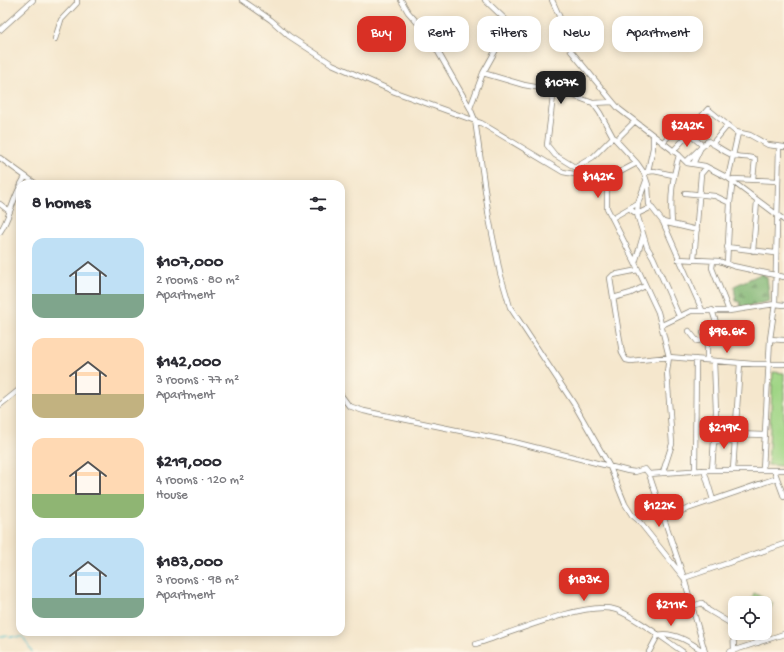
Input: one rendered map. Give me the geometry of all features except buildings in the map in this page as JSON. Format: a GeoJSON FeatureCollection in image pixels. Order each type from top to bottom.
{"type":"FeatureCollection","features":[{"type":"Feature","properties":{"kind":"street"},"geometry":{"type":"LineString","coordinates":[[0,30],[33,0]]}},
{"type":"Feature","properties":{"kind":"street"},"geometry":{"type":"LineString","coordinates":[[55,39],[60,20],[77,3],[77,0]]}},
{"type":"Feature","properties":{"kind":"street"},"geometry":{"type":"LineString","coordinates":[[242,0],[271,20],[289,36],[332,64],[395,92],[475,120],[520,145],[558,169],[569,173],[591,174],[605,180],[607,186],[607,208],[635,263],[662,325],[669,357],[667,372],[672,444],[663,472]]}},
{"type":"Feature","properties":{"kind":"street"},"geometry":{"type":"LineString","coordinates":[[401,0],[408,12],[429,36],[470,108],[475,120],[489,218],[500,272],[510,307],[574,404],[610,467],[625,504],[632,515],[638,520],[684,578]]}},
{"type":"Feature","properties":{"kind":"street"},"geometry":{"type":"LineString","coordinates":[[470,108],[483,73],[507,30],[508,22],[485,0]]}},
{"type":"Feature","properties":{"kind":"street"},"geometry":{"type":"LineString","coordinates":[[552,0],[564,27],[571,51],[619,109],[686,162],[708,168],[728,178],[784,220]]}},
{"type":"Feature","properties":{"kind":"street"},"geometry":{"type":"LineString","coordinates":[[483,73],[524,85],[556,90],[593,103],[613,102]]}},
{"type":"Feature","properties":{"kind":"street"},"geometry":{"type":"LineString","coordinates":[[556,90],[553,97],[547,145],[555,155],[586,174]]}},
{"type":"Feature","properties":{"kind":"street"},"geometry":{"type":"LineString","coordinates":[[593,103],[614,139],[645,172],[673,175]]}},
{"type":"Feature","properties":{"kind":"street"},"geometry":{"type":"LineString","coordinates":[[673,151],[708,109],[727,126],[738,133],[750,135],[768,145],[782,147],[778,181],[782,191],[778,215],[775,253],[775,304],[768,362],[763,469]]}},
{"type":"Feature","properties":{"kind":"street"},"geometry":{"type":"LineString","coordinates":[[576,167],[592,157],[635,121]]}},
{"type":"Feature","properties":{"kind":"street"},"geometry":{"type":"LineString","coordinates":[[712,144],[727,126]]}},
{"type":"Feature","properties":{"kind":"street"},"geometry":{"type":"LineString","coordinates":[[662,143],[673,132],[684,135],[688,133]]}},
{"type":"Feature","properties":{"kind":"street"},"geometry":{"type":"LineString","coordinates":[[688,133],[702,145]]}},
{"type":"Feature","properties":{"kind":"street"},"geometry":{"type":"LineString","coordinates":[[728,178],[738,133]]}},
{"type":"Feature","properties":{"kind":"street"},"geometry":{"type":"LineString","coordinates":[[653,136],[653,148],[645,172],[648,198],[652,208],[663,222],[678,259],[702,310]]}},
{"type":"Feature","properties":{"kind":"street"},"geometry":{"type":"LineString","coordinates":[[686,162],[702,145],[708,141],[720,150],[727,151],[733,155],[755,158],[753,179]]}},
{"type":"Feature","properties":{"kind":"street"},"geometry":{"type":"LineString","coordinates":[[693,164],[702,145]]}},
{"type":"Feature","properties":{"kind":"street"},"geometry":{"type":"LineString","coordinates":[[672,224],[670,196],[673,175],[679,155]]}},
{"type":"Feature","properties":{"kind":"street"},"geometry":{"type":"LineString","coordinates":[[0,158],[30,180]]}},
{"type":"Feature","properties":{"kind":"street"},"geometry":{"type":"LineString","coordinates":[[605,180],[637,162]]}},
{"type":"Feature","properties":{"kind":"street"},"geometry":{"type":"LineString","coordinates":[[694,260],[701,174],[708,168]]}},
{"type":"Feature","properties":{"kind":"street"},"geometry":{"type":"LineString","coordinates":[[727,264],[730,203],[733,178],[778,181]]}},
{"type":"Feature","properties":{"kind":"street"},"geometry":{"type":"LineString","coordinates":[[646,181],[638,203],[637,214],[643,236],[679,316]]}},
{"type":"Feature","properties":{"kind":"street"},"geometry":{"type":"LineString","coordinates":[[685,193],[715,196],[730,203]]}},
{"type":"Feature","properties":{"kind":"street"},"geometry":{"type":"LineString","coordinates":[[0,232],[8,221],[9,211],[16,196]]}},
{"type":"Feature","properties":{"kind":"street"},"geometry":{"type":"LineString","coordinates":[[753,251],[757,200]]}},
{"type":"Feature","properties":{"kind":"street"},"geometry":{"type":"LineString","coordinates":[[612,218],[638,203]]}},
{"type":"Feature","properties":{"kind":"street"},"geometry":{"type":"LineString","coordinates":[[0,204],[9,211]]}},
{"type":"Feature","properties":{"kind":"street"},"geometry":{"type":"LineString","coordinates":[[637,214],[652,208]]}},
{"type":"Feature","properties":{"kind":"street"},"geometry":{"type":"LineString","coordinates":[[630,209],[637,214]]}},
{"type":"Feature","properties":{"kind":"street"},"geometry":{"type":"LineString","coordinates":[[663,222],[697,230]]}},
{"type":"Feature","properties":{"kind":"street"},"geometry":{"type":"LineString","coordinates":[[635,263],[643,236]]}},
{"type":"Feature","properties":{"kind":"street"},"geometry":{"type":"LineString","coordinates":[[727,247],[775,253]]}},
{"type":"Feature","properties":{"kind":"street"},"geometry":{"type":"LineString","coordinates":[[678,259],[719,261],[784,277]]}},
{"type":"Feature","properties":{"kind":"street"},"geometry":{"type":"LineString","coordinates":[[713,261],[712,268],[729,310]]}},
{"type":"Feature","properties":{"kind":"street"},"geometry":{"type":"LineString","coordinates":[[638,270],[611,276],[613,298],[624,358],[631,361],[669,357],[740,363],[768,362],[784,364]]}},
{"type":"Feature","properties":{"kind":"street"},"geometry":{"type":"LineString","coordinates":[[613,298],[631,294],[645,286]]}},
{"type":"Feature","properties":{"kind":"street"},"geometry":{"type":"LineString","coordinates":[[662,325],[691,311],[729,310],[775,304],[784,305]]}},
{"type":"Feature","properties":{"kind":"street"},"geometry":{"type":"LineString","coordinates":[[689,331],[696,341],[720,336],[712,310]]}},
{"type":"Feature","properties":{"kind":"street"},"geometry":{"type":"LineString","coordinates":[[703,332],[706,340],[707,360]]}},
{"type":"Feature","properties":{"kind":"street"},"geometry":{"type":"LineString","coordinates":[[770,339],[784,340]]}},
{"type":"Feature","properties":{"kind":"street"},"geometry":{"type":"LineString","coordinates":[[695,471],[696,359]]}},
{"type":"Feature","properties":{"kind":"street"},"geometry":{"type":"LineString","coordinates":[[712,470],[717,390],[714,361]]}},
{"type":"Feature","properties":{"kind":"street"},"geometry":{"type":"LineString","coordinates":[[733,470],[740,363]]}},
{"type":"Feature","properties":{"kind":"street"},"geometry":{"type":"LineString","coordinates":[[0,405],[16,393]]}},
{"type":"Feature","properties":{"kind":"street"},"geometry":{"type":"LineString","coordinates":[[345,402],[348,406],[364,411],[514,442],[610,467],[635,472],[644,469],[649,474],[664,517],[693,606],[705,652]]}},
{"type":"Feature","properties":{"kind":"street"},"geometry":{"type":"LineString","coordinates":[[735,434],[765,435]]}},
{"type":"Feature","properties":{"kind":"street"},"geometry":{"type":"LineString","coordinates":[[714,441],[734,442]]}},
{"type":"Feature","properties":{"kind":"street"},"geometry":{"type":"LineString","coordinates":[[649,474],[704,470],[784,470]]}},
{"type":"Feature","properties":{"kind":"street"},"geometry":{"type":"LineString","coordinates":[[704,470],[713,500]]}},
{"type":"Feature","properties":{"kind":"street"},"geometry":{"type":"LineString","coordinates":[[774,470],[784,497]]}},
{"type":"Feature","properties":{"kind":"street"},"geometry":{"type":"LineString","coordinates":[[664,517],[777,478]]}},
{"type":"Feature","properties":{"kind":"street"},"geometry":{"type":"LineString","coordinates":[[684,578],[784,544]]}},
{"type":"Feature","properties":{"kind":"street"},"geometry":{"type":"LineString","coordinates":[[693,606],[702,603],[708,610],[728,622]]}},
{"type":"Feature","properties":{"kind":"street"},"geometry":{"type":"LineString","coordinates":[[476,644],[559,617],[595,608],[614,609],[658,635],[683,652]]}},
{"type":"Feature","properties":{"kind":"street"},"geometry":{"type":"LineString","coordinates":[[658,635],[664,634],[682,639],[705,652]]}},
{"type":"Feature","properties":{"kind":"street"},"geometry":{"type":"LineString","coordinates":[[733,640],[732,651],[784,634]]}},
{"type":"Feature","properties":{"kind":"street"},"geometry":{"type":"LineString","coordinates":[[649,652],[658,635]]}},
{"type":"Feature","properties":{"kind":"green space"},"geometry":{"type":"Polygon","coordinates":[[[763,273],[767,278],[770,301],[741,308],[740,302],[736,301],[734,286],[763,273]]]}},
{"type":"Feature","properties":{"kind":"green space"},"geometry":{"type":"Polygon","coordinates":[[[773,372],[784,373],[784,466],[768,465],[773,372]]]}},
{"type":"Feature","properties":{"kind":"green space"},"geometry":{"type":"Polygon","coordinates":[[[754,593],[760,596],[753,596],[754,593]]]}},
{"type":"Feature","properties":{"kind":"waterway"},"geometry":{"type":"LineString","coordinates":[[0,636],[23,637],[32,652]]}}]}
